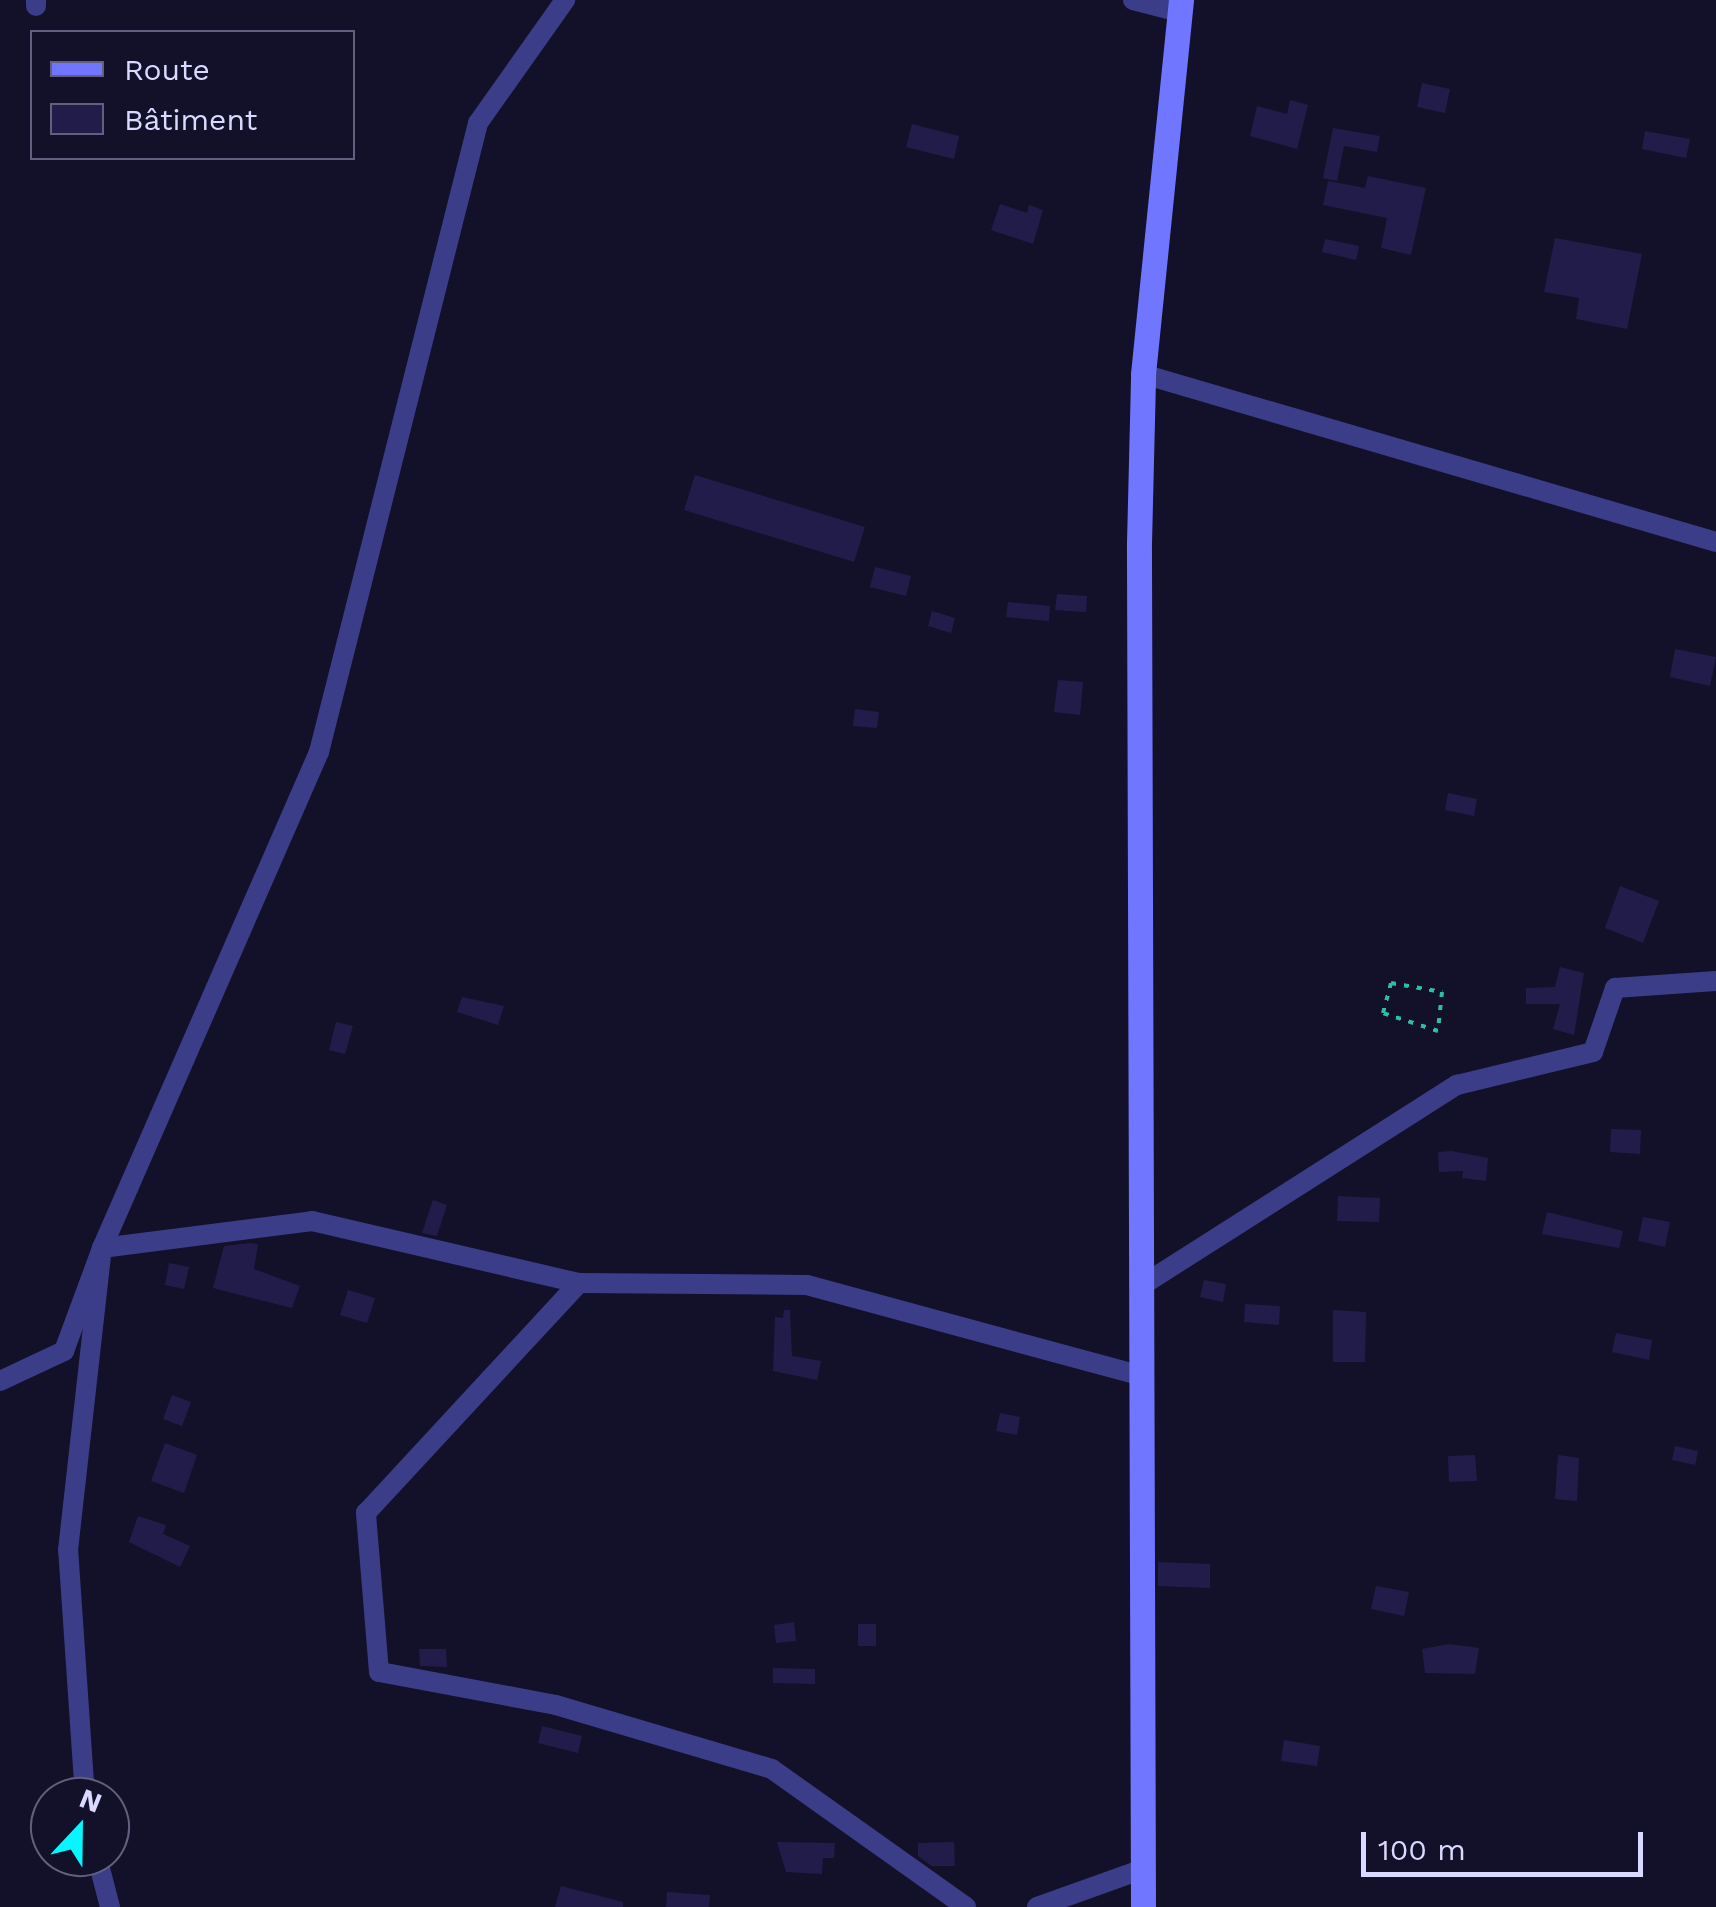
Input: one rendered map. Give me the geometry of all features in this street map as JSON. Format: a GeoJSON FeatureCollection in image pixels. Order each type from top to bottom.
{"type":"FeatureCollection","features":[{"type":"Feature","properties":{"kind":"main road"},"geometry":{"type":"LineString","coordinates":[[1143,1907],[1143,374],[1180,6]]}},
{"type":"Feature","properties":{"kind":"street"},"geometry":{"type":"LineString","coordinates":[[0,1380],[64,1350],[102,1248],[319,752],[478,123],[564,0]]}},
{"type":"Feature","properties":{"kind":"street"},"geometry":{"type":"LineString","coordinates":[[1133,0],[1180,6]]}},
{"type":"Feature","properties":{"kind":"street"},"geometry":{"type":"LineString","coordinates":[[1143,374],[1716,542]]}},
{"type":"Feature","properties":{"kind":"street"},"geometry":{"type":"LineString","coordinates":[[1142,1286],[1456,1085],[1593,1052],[1615,988],[1716,981]]}},
{"type":"Feature","properties":{"kind":"street"},"geometry":{"type":"LineString","coordinates":[[102,1248],[312,1221],[579,1283],[807,1285],[1142,1376]]}},
{"type":"Feature","properties":{"kind":"street"},"geometry":{"type":"LineString","coordinates":[[84,1777],[68,1550],[102,1248]]}},
{"type":"Feature","properties":{"kind":"street"},"geometry":{"type":"LineString","coordinates":[[579,1283],[366,1514],[379,1672],[556,1705],[772,1769],[966,1907]]}},
{"type":"Feature","properties":{"kind":"street"},"geometry":{"type":"LineString","coordinates":[[1037,1907],[1143,1869]]}},
{"type":"Feature","properties":{"kind":"street"},"geometry":{"type":"LineString","coordinates":[[102,1877],[110,1907]]}},
{"type":"Feature","properties":{"kind":"path"},"geometry":{"type":"LineString","coordinates":[[1391,983],[1442,992],[1438,1031],[1383,1013],[1391,983]]}},
{"type":"Feature","properties":{"kind":"building"},"geometry":{"type":"Polygon","coordinates":[[[1422,83],[1450,89],[1445,113],[1417,107],[1422,83]]]}},
{"type":"Feature","properties":{"kind":"building"},"geometry":{"type":"Polygon","coordinates":[[[1290,100],[1308,105],[1297,149],[1250,136],[1257,106],[1287,114],[1290,100]]]}},
{"type":"Feature","properties":{"kind":"building"},"geometry":{"type":"Polygon","coordinates":[[[912,124],[959,136],[954,159],[906,147],[912,124]]]}},
{"type":"Feature","properties":{"kind":"building"},"geometry":{"type":"Polygon","coordinates":[[[1333,128],[1380,136],[1377,152],[1344,146],[1337,181],[1323,178],[1333,128]]]}},
{"type":"Feature","properties":{"kind":"building"},"geometry":{"type":"Polygon","coordinates":[[[1645,131],[1690,139],[1686,158],[1642,149],[1645,131]]]}},
{"type":"Feature","properties":{"kind":"building"},"geometry":{"type":"Polygon","coordinates":[[[1368,176],[1426,188],[1411,255],[1381,248],[1387,218],[1323,205],[1328,181],[1365,188],[1368,176]]]}},
{"type":"Feature","properties":{"kind":"building"},"geometry":{"type":"Polygon","coordinates":[[[1000,204],[1027,213],[1029,205],[1043,210],[1033,244],[991,230],[1000,204]]]}},
{"type":"Feature","properties":{"kind":"building"},"geometry":{"type":"Polygon","coordinates":[[[1555,238],[1642,254],[1627,329],[1576,319],[1579,298],[1544,292],[1555,238]]]}},
{"type":"Feature","properties":{"kind":"building"},"geometry":{"type":"Polygon","coordinates":[[[1325,239],[1359,246],[1356,260],[1322,252],[1325,239]]]}},
{"type":"Feature","properties":{"kind":"building"},"geometry":{"type":"Polygon","coordinates":[[[695,475],[865,527],[854,562],[684,510],[695,475]]]}},
{"type":"Feature","properties":{"kind":"building"},"geometry":{"type":"Polygon","coordinates":[[[875,567],[911,576],[906,596],[870,587],[875,567]]]}},
{"type":"Feature","properties":{"kind":"building"},"geometry":{"type":"Polygon","coordinates":[[[1057,594],[1087,596],[1086,612],[1055,610],[1057,594]]]}},
{"type":"Feature","properties":{"kind":"building"},"geometry":{"type":"Polygon","coordinates":[[[1008,602],[1050,606],[1049,621],[1006,617],[1008,602]]]}},
{"type":"Feature","properties":{"kind":"building"},"geometry":{"type":"Polygon","coordinates":[[[932,611],[955,618],[951,633],[928,626],[932,611]]]}},
{"type":"Feature","properties":{"kind":"building"},"geometry":{"type":"Polygon","coordinates":[[[1675,649],[1716,657],[1710,686],[1670,677],[1675,649]]]}},
{"type":"Feature","properties":{"kind":"building"},"geometry":{"type":"Polygon","coordinates":[[[1058,680],[1083,682],[1080,715],[1054,712],[1058,680]]]}},
{"type":"Feature","properties":{"kind":"building"},"geometry":{"type":"Polygon","coordinates":[[[855,709],[879,712],[877,728],[853,726],[855,709]]]}},
{"type":"Feature","properties":{"kind":"building"},"geometry":{"type":"Polygon","coordinates":[[[1448,793],[1477,799],[1474,816],[1445,810],[1448,793]]]}},
{"type":"Feature","properties":{"kind":"building"},"geometry":{"type":"Polygon","coordinates":[[[1620,886],[1659,901],[1643,943],[1605,928],[1620,886]]]}},
{"type":"Feature","properties":{"kind":"building"},"geometry":{"type":"Polygon","coordinates":[[[1560,967],[1584,973],[1574,1035],[1553,1029],[1560,1004],[1526,1004],[1526,988],[1555,987],[1560,967]]]}},
{"type":"Feature","properties":{"kind":"building"},"geometry":{"type":"Polygon","coordinates":[[[462,997],[504,1006],[498,1025],[457,1012],[462,997]]]}},
{"type":"Feature","properties":{"kind":"building"},"geometry":{"type":"Polygon","coordinates":[[[336,1022],[353,1026],[345,1054],[329,1050],[336,1022]]]}},
{"type":"Feature","properties":{"kind":"building"},"geometry":{"type":"Polygon","coordinates":[[[1611,1129],[1641,1130],[1640,1154],[1610,1152],[1611,1129]]]}},
{"type":"Feature","properties":{"kind":"building"},"geometry":{"type":"Polygon","coordinates":[[[1438,1152],[1488,1158],[1486,1181],[1462,1178],[1463,1171],[1439,1172],[1438,1152]]]}},
{"type":"Feature","properties":{"kind":"building"},"geometry":{"type":"Polygon","coordinates":[[[1338,1196],[1380,1198],[1379,1222],[1337,1221],[1338,1196]]]}},
{"type":"Feature","properties":{"kind":"building"},"geometry":{"type":"Polygon","coordinates":[[[433,1200],[447,1205],[437,1236],[422,1233],[433,1200]]]}},
{"type":"Feature","properties":{"kind":"building"},"geometry":{"type":"Polygon","coordinates":[[[1547,1212],[1623,1231],[1619,1248],[1542,1234],[1547,1212]]]}},
{"type":"Feature","properties":{"kind":"building"},"geometry":{"type":"Polygon","coordinates":[[[1643,1217],[1670,1222],[1665,1247],[1638,1241],[1643,1217]]]}},
{"type":"Feature","properties":{"kind":"building"},"geometry":{"type":"Polygon","coordinates":[[[258,1244],[254,1269],[300,1286],[292,1308],[213,1288],[224,1246],[258,1244]]]}},
{"type":"Feature","properties":{"kind":"building"},"geometry":{"type":"Polygon","coordinates":[[[169,1263],[189,1267],[184,1289],[165,1285],[169,1263]]]}},
{"type":"Feature","properties":{"kind":"building"},"geometry":{"type":"Polygon","coordinates":[[[1204,1280],[1226,1284],[1223,1302],[1200,1297],[1204,1280]]]}},
{"type":"Feature","properties":{"kind":"building"},"geometry":{"type":"Polygon","coordinates":[[[348,1290],[375,1298],[367,1323],[340,1315],[348,1290]]]}},
{"type":"Feature","properties":{"kind":"building"},"geometry":{"type":"Polygon","coordinates":[[[1245,1304],[1280,1306],[1279,1325],[1244,1322],[1245,1304]]]}},
{"type":"Feature","properties":{"kind":"building"},"geometry":{"type":"Polygon","coordinates":[[[784,1310],[790,1310],[792,1356],[821,1361],[817,1380],[773,1371],[775,1317],[783,1318],[784,1310]]]}},
{"type":"Feature","properties":{"kind":"building"},"geometry":{"type":"Polygon","coordinates":[[[1333,1310],[1366,1312],[1365,1362],[1333,1362],[1333,1310]]]}},
{"type":"Feature","properties":{"kind":"building"},"geometry":{"type":"Polygon","coordinates":[[[1616,1333],[1652,1340],[1649,1360],[1612,1352],[1616,1333]]]}},
{"type":"Feature","properties":{"kind":"building"},"geometry":{"type":"Polygon","coordinates":[[[172,1395],[191,1402],[182,1426],[163,1419],[172,1395]]]}},
{"type":"Feature","properties":{"kind":"building"},"geometry":{"type":"Polygon","coordinates":[[[1000,1413],[1020,1417],[1017,1435],[996,1431],[1000,1413]]]}},
{"type":"Feature","properties":{"kind":"building"},"geometry":{"type":"Polygon","coordinates":[[[165,1443],[197,1455],[184,1493],[151,1481],[165,1443]]]}},
{"type":"Feature","properties":{"kind":"building"},"geometry":{"type":"Polygon","coordinates":[[[1675,1446],[1698,1451],[1695,1465],[1672,1460],[1675,1446]]]}},
{"type":"Feature","properties":{"kind":"building"},"geometry":{"type":"Polygon","coordinates":[[[1475,1455],[1477,1481],[1449,1482],[1448,1456],[1475,1455]]]}},
{"type":"Feature","properties":{"kind":"building"},"geometry":{"type":"Polygon","coordinates":[[[1558,1455],[1579,1458],[1577,1501],[1555,1499],[1558,1455]]]}},
{"type":"Feature","properties":{"kind":"building"},"geometry":{"type":"Polygon","coordinates":[[[138,1516],[166,1525],[163,1534],[190,1546],[180,1567],[129,1542],[138,1516]]]}},
{"type":"Feature","properties":{"kind":"building"},"geometry":{"type":"Polygon","coordinates":[[[1158,1562],[1210,1564],[1210,1588],[1158,1586],[1158,1562]]]}},
{"type":"Feature","properties":{"kind":"building"},"geometry":{"type":"Polygon","coordinates":[[[1376,1586],[1409,1592],[1404,1616],[1371,1609],[1376,1586]]]}},
{"type":"Feature","properties":{"kind":"building"},"geometry":{"type":"Polygon","coordinates":[[[794,1622],[796,1641],[776,1643],[774,1625],[794,1622]]]}},
{"type":"Feature","properties":{"kind":"building"},"geometry":{"type":"Polygon","coordinates":[[[858,1624],[876,1624],[876,1646],[858,1646],[858,1624]]]}},
{"type":"Feature","properties":{"kind":"building"},"geometry":{"type":"Polygon","coordinates":[[[1449,1644],[1479,1648],[1475,1674],[1425,1673],[1422,1649],[1449,1644]]]}},
{"type":"Feature","properties":{"kind":"building"},"geometry":{"type":"Polygon","coordinates":[[[419,1649],[446,1649],[447,1667],[420,1666],[419,1649]]]}},
{"type":"Feature","properties":{"kind":"building"},"geometry":{"type":"Polygon","coordinates":[[[773,1668],[815,1669],[815,1684],[773,1683],[773,1668]]]}},
{"type":"Feature","properties":{"kind":"building"},"geometry":{"type":"Polygon","coordinates":[[[542,1726],[582,1736],[578,1753],[538,1743],[542,1726]]]}},
{"type":"Feature","properties":{"kind":"building"},"geometry":{"type":"Polygon","coordinates":[[[1284,1740],[1320,1746],[1317,1766],[1281,1761],[1284,1740]]]}},
{"type":"Feature","properties":{"kind":"building"},"geometry":{"type":"Polygon","coordinates":[[[777,1842],[835,1843],[834,1858],[823,1858],[822,1874],[786,1872],[777,1842]]]}},
{"type":"Feature","properties":{"kind":"building"},"geometry":{"type":"Polygon","coordinates":[[[954,1842],[955,1866],[932,1866],[918,1856],[918,1843],[954,1842]]]}},
{"type":"Feature","properties":{"kind":"building"},"geometry":{"type":"Polygon","coordinates":[[[561,1886],[623,1902],[623,1907],[555,1907],[561,1886]]]}},
{"type":"Feature","properties":{"kind":"building"},"geometry":{"type":"Polygon","coordinates":[[[667,1892],[710,1895],[709,1907],[666,1907],[667,1892]]]}}]}
